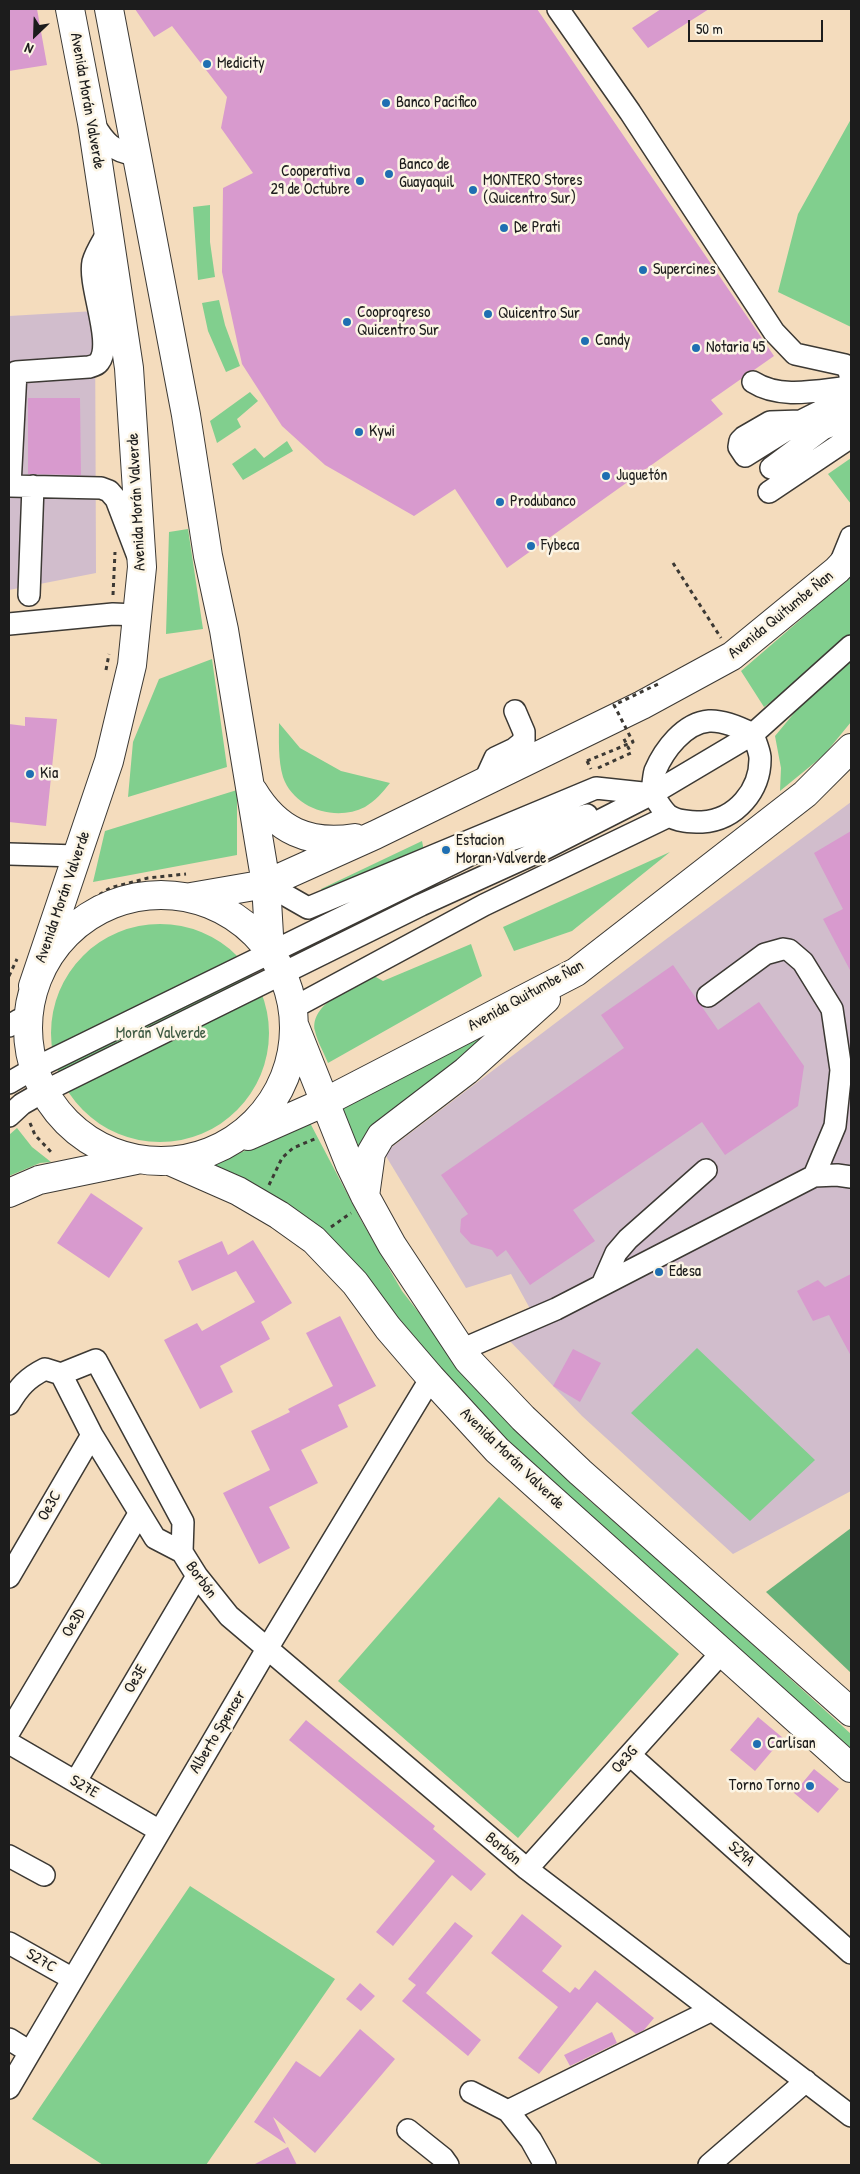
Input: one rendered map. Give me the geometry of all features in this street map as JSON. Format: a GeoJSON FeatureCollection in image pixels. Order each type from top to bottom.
{"type":"FeatureCollection","features":[{"type":"Feature","properties":{"kind":"main road","name":"Avenida Morán Valverde"},"geometry":{"type":"LineString","coordinates":[[21,981],[77,856],[109,761],[132,665],[125,614],[142,567],[129,368],[92,123],[70,9]]}},
{"type":"Feature","properties":{"kind":"main road"},"geometry":{"type":"LineString","coordinates":[[109,9],[186,415],[208,556],[224,630],[266,884],[275,960],[325,1102],[350,1165],[358,1204],[392,1245],[461,1350],[523,1418],[580,1472],[851,1712]]}},
{"type":"Feature","properties":{"kind":"main road","name":"Avenida Quitumbe Ñan"},"geometry":{"type":"LineString","coordinates":[[189,886],[266,884],[375,835],[615,718],[732,656],[844,563]]}},
{"type":"Feature","properties":{"kind":"main road","name":"Avenida Quitumbe Ñan"},"geometry":{"type":"LineString","coordinates":[[212,1152],[325,1102],[576,972],[805,794],[851,748]]}},
{"type":"Feature","properties":{"kind":"main road"},"geometry":{"type":"LineString","coordinates":[[250,788],[263,808],[281,825],[302,835],[325,840],[375,835]]}},
{"type":"Feature","properties":{"kind":"main road"},"geometry":{"type":"LineString","coordinates":[[136,1160],[96,1145],[27,1095],[16,1023],[21,981],[77,924],[111,904],[189,886],[247,927],[275,960]]}},
{"type":"Feature","properties":{"kind":"main road"},"geometry":{"type":"LineString","coordinates":[[358,1204],[371,1153],[381,1136],[466,1071],[576,972]]}},
{"type":"Feature","properties":{"kind":"main road"},"geometry":{"type":"LineString","coordinates":[[9,1193],[39,1180],[136,1160],[172,1162],[212,1152],[246,1132],[273,1102],[290,1066],[294,1017]]}},
{"type":"Feature","properties":{"kind":"main road","name":"Avenida Morán Valverde"},"geometry":{"type":"LineString","coordinates":[[172,1162],[238,1191],[314,1240],[355,1283],[388,1328],[497,1450],[723,1651],[851,1768]]}},
{"type":"Feature","properties":{"kind":"street"},"geometry":{"type":"LineString","coordinates":[[558,9],[630,112],[774,332],[795,354],[845,366],[850,374],[851,390]]}},
{"type":"Feature","properties":{"kind":"street"},"geometry":{"type":"LineString","coordinates":[[92,123],[104,142],[120,152],[136,155]]}},
{"type":"Feature","properties":{"kind":"street"},"geometry":{"type":"LineString","coordinates":[[109,230],[93,262],[94,281],[103,332],[103,350],[98,364],[89,368],[12,372],[10,486],[101,488],[108,490],[116,499],[142,567]]}},
{"type":"Feature","properties":{"kind":"street"},"geometry":{"type":"LineString","coordinates":[[758,386],[778,392],[851,390]]}},
{"type":"Feature","properties":{"kind":"street"},"geometry":{"type":"LineString","coordinates":[[745,456],[851,390]]}},
{"type":"Feature","properties":{"kind":"street"},"geometry":{"type":"LineString","coordinates":[[771,468],[823,429],[851,418]]}},
{"type":"Feature","properties":{"kind":"street"},"geometry":{"type":"LineString","coordinates":[[769,492],[848,439],[851,434]]}},
{"type":"Feature","properties":{"kind":"street"},"geometry":{"type":"LineString","coordinates":[[29,595],[33,486]]}},
{"type":"Feature","properties":{"kind":"street"},"geometry":{"type":"LineString","coordinates":[[844,563],[851,537]]}},
{"type":"Feature","properties":{"kind":"street"},"geometry":{"type":"LineString","coordinates":[[9,624],[125,614]]}},
{"type":"Feature","properties":{"kind":"street"},"geometry":{"type":"LineString","coordinates":[[9,1083],[27,1095],[275,960],[421,905],[540,851],[652,794],[753,734],[851,646]]}},
{"type":"Feature","properties":{"kind":"street"},"geometry":{"type":"LineString","coordinates":[[484,782],[495,758],[514,750],[524,741],[524,732],[515,711]]}},
{"type":"Feature","properties":{"kind":"street"},"geometry":{"type":"LineString","coordinates":[[709,721],[736,726],[753,734],[760,755],[758,777],[748,797],[733,813],[712,821],[690,822],[669,816],[652,794],[655,772],[668,748],[686,728],[709,721]]}},
{"type":"Feature","properties":{"kind":"street"},"geometry":{"type":"LineString","coordinates":[[266,884],[308,908],[596,788],[652,794]]}},
{"type":"Feature","properties":{"kind":"street"},"geometry":{"type":"LineString","coordinates":[[294,1017],[484,905],[669,816]]}},
{"type":"Feature","properties":{"kind":"street"},"geometry":{"type":"LineString","coordinates":[[9,854],[77,856]]}},
{"type":"Feature","properties":{"kind":"street"},"geometry":{"type":"LineString","coordinates":[[708,996],[765,954],[783,949],[789,950],[804,962],[832,1009],[841,1070],[835,1126],[814,1176]]}},
{"type":"Feature","properties":{"kind":"street"},"geometry":{"type":"LineString","coordinates":[[602,1285],[616,1253],[628,1239],[706,1170]]}},
{"type":"Feature","properties":{"kind":"street"},"geometry":{"type":"LineString","coordinates":[[461,1350],[556,1309],[814,1176],[837,1175],[851,1177]]}},
{"type":"Feature","properties":{"kind":"street","name":"Borbón"},"geometry":{"type":"LineString","coordinates":[[182,1552],[183,1522],[96,1360],[62,1374],[92,1435],[139,1514],[156,1538],[182,1552],[196,1576],[229,1616],[527,1869],[851,2116]]}},
{"type":"Feature","properties":{"kind":"street"},"geometry":{"type":"LineString","coordinates":[[9,1404],[28,1377],[45,1368],[62,1374]]}},
{"type":"Feature","properties":{"kind":"street","name":"Alberto Spencer"},"geometry":{"type":"LineString","coordinates":[[9,2088],[268,1649],[431,1378]]}},
{"type":"Feature","properties":{"kind":"street","name":"Oe3C"},"geometry":{"type":"LineString","coordinates":[[9,1577],[92,1435]]}},
{"type":"Feature","properties":{"kind":"street","name":"Oe3D"},"geometry":{"type":"LineString","coordinates":[[9,1732],[139,1514]]}},
{"type":"Feature","properties":{"kind":"street","name":"Oe3E"},"geometry":{"type":"LineString","coordinates":[[76,1781],[196,1576]]}},
{"type":"Feature","properties":{"kind":"street","name":"Oe3G"},"geometry":{"type":"LineString","coordinates":[[527,1869],[723,1651]]}},
{"type":"Feature","properties":{"kind":"street","name":"S27E"},"geometry":{"type":"LineString","coordinates":[[9,1743],[160,1831]]}},
{"type":"Feature","properties":{"kind":"street","name":"S29A"},"geometry":{"type":"LineString","coordinates":[[630,1754],[851,1953]]}},
{"type":"Feature","properties":{"kind":"street"},"geometry":{"type":"LineString","coordinates":[[9,1856],[44,1875]]}},
{"type":"Feature","properties":{"kind":"street","name":"S27C"},"geometry":{"type":"LineString","coordinates":[[9,1943],[72,1979]]}},
{"type":"Feature","properties":{"kind":"street"},"geometry":{"type":"LineString","coordinates":[[508,2111],[712,2010]]}},
{"type":"Feature","properties":{"kind":"street"},"geometry":{"type":"LineString","coordinates":[[9,2040],[30,2052]]}},
{"type":"Feature","properties":{"kind":"street"},"geometry":{"type":"LineString","coordinates":[[708,2165],[806,2081]]}},
{"type":"Feature","properties":{"kind":"street"},"geometry":{"type":"LineString","coordinates":[[471,2092],[508,2111],[531,2140],[545,2165]]}},
{"type":"Feature","properties":{"kind":"street"},"geometry":{"type":"LineString","coordinates":[[408,2130],[443,2158],[448,2165]]}},
{"type":"Feature","properties":{"kind":"path"},"geometry":{"type":"LineString","coordinates":[[115,547],[125,614]]}},
{"type":"Feature","properties":{"kind":"path"},"geometry":{"type":"LineString","coordinates":[[673,563],[732,656]]}},
{"type":"Feature","properties":{"kind":"path"},"geometry":{"type":"LineString","coordinates":[[105,672],[109,653]]}},
{"type":"Feature","properties":{"kind":"path"},"geometry":{"type":"LineString","coordinates":[[615,718],[631,753],[591,771],[587,761],[633,742],[614,705],[658,684]]}},
{"type":"Feature","properties":{"kind":"path"},"geometry":{"type":"LineString","coordinates":[[81,906],[110,888],[148,878],[189,886]]}},
{"type":"Feature","properties":{"kind":"path"},"geometry":{"type":"LineString","coordinates":[[20,951],[21,981]]}},
{"type":"Feature","properties":{"kind":"path"},"geometry":{"type":"LineString","coordinates":[[27,1095],[35,1135],[50,1152],[78,1172]]}},
{"type":"Feature","properties":{"kind":"path"},"geometry":{"type":"LineString","coordinates":[[257,1202],[274,1177],[282,1158],[293,1148],[336,1131]]}},
{"type":"Feature","properties":{"kind":"path"},"geometry":{"type":"LineString","coordinates":[[329,1228],[358,1204]]}},
{"type":"Feature","properties":{"kind":"shaded area"},"geometry":{"type":"Polygon","coordinates":[[[95,311],[96,573],[9,590],[9,316],[95,311]]]}},
{"type":"Feature","properties":{"kind":"shaded area","name":"Edesa"},"geometry":{"type":"Polygon","coordinates":[[[851,802],[851,1491],[733,1554],[582,1416],[504,1335],[534,1316],[511,1274],[466,1288],[384,1153],[851,802]]]}},
{"type":"Feature","properties":{"kind":"green space"},"geometry":{"type":"Polygon","coordinates":[[[851,119],[851,327],[778,292],[798,214],[851,119]]]}},
{"type":"Feature","properties":{"kind":"green space"},"geometry":{"type":"Polygon","coordinates":[[[210,205],[210,242],[215,277],[198,280],[193,207],[210,205]]]}},
{"type":"Feature","properties":{"kind":"green space"},"geometry":{"type":"Polygon","coordinates":[[[219,300],[225,325],[240,366],[226,372],[208,331],[202,303],[219,300]]]}},
{"type":"Feature","properties":{"kind":"green space"},"geometry":{"type":"Polygon","coordinates":[[[250,392],[258,401],[237,419],[241,427],[217,443],[210,421],[250,392]]]}},
{"type":"Feature","properties":{"kind":"green space"},"geometry":{"type":"Polygon","coordinates":[[[287,441],[293,451],[243,480],[232,464],[255,448],[264,458],[287,441]]]}},
{"type":"Feature","properties":{"kind":"green space"},"geometry":{"type":"Polygon","coordinates":[[[851,458],[851,504],[828,474],[851,458]]]}},
{"type":"Feature","properties":{"kind":"green space"},"geometry":{"type":"Polygon","coordinates":[[[188,529],[203,629],[166,634],[169,532],[188,529]]]}},
{"type":"Feature","properties":{"kind":"green space"},"geometry":{"type":"Polygon","coordinates":[[[851,576],[851,634],[804,678],[764,707],[741,671],[851,576]]]}},
{"type":"Feature","properties":{"kind":"green space"},"geometry":{"type":"Polygon","coordinates":[[[851,657],[851,722],[824,755],[780,791],[781,768],[775,736],[795,712],[851,657]]]}},
{"type":"Feature","properties":{"kind":"green space"},"geometry":{"type":"Polygon","coordinates":[[[212,659],[227,767],[128,797],[133,742],[159,679],[212,659]]]}},
{"type":"Feature","properties":{"kind":"green space"},"geometry":{"type":"Polygon","coordinates":[[[279,723],[300,748],[341,771],[390,783],[372,802],[354,811],[329,813],[306,805],[288,788],[283,777],[280,757],[279,723]]]}},
{"type":"Feature","properties":{"kind":"green space"},"geometry":{"type":"Polygon","coordinates":[[[237,790],[237,855],[93,882],[105,831],[237,790]]]}},
{"type":"Feature","properties":{"kind":"green space"},"geometry":{"type":"Polygon","coordinates":[[[422,841],[424,851],[325,893],[321,889],[422,841]]]}},
{"type":"Feature","properties":{"kind":"green space"},"geometry":{"type":"Polygon","coordinates":[[[670,852],[572,931],[514,951],[503,927],[670,852]]]}},
{"type":"Feature","properties":{"kind":"green space","name":"Morán Valverde"},"geometry":{"type":"Polygon","coordinates":[[[171,924],[202,932],[221,942],[237,956],[251,972],[261,991],[269,1022],[269,1044],[261,1075],[251,1094],[237,1110],[221,1124],[202,1134],[171,1142],[149,1142],[118,1134],[99,1124],[69,1094],[59,1075],[53,1054],[51,1022],[59,991],[69,972],[99,942],[118,932],[139,926],[171,924]]]}},
{"type":"Feature","properties":{"kind":"green space"},"geometry":{"type":"Polygon","coordinates":[[[471,944],[482,976],[328,1063],[315,1031],[315,1021],[319,1012],[326,1004],[345,990],[374,976],[383,981],[471,944]]]}},
{"type":"Feature","properties":{"kind":"green space"},"geometry":{"type":"Polygon","coordinates":[[[517,1013],[359,1147],[339,1107],[517,1013]]]}},
{"type":"Feature","properties":{"kind":"green space"},"geometry":{"type":"Polygon","coordinates":[[[309,1121],[361,1220],[402,1291],[465,1372],[582,1494],[696,1593],[851,1734],[851,1755],[471,1408],[286,1203],[251,1182],[212,1166],[309,1121]]]}},
{"type":"Feature","properties":{"kind":"green space"},"geometry":{"type":"Polygon","coordinates":[[[17,1128],[32,1147],[51,1162],[40,1163],[9,1176],[9,1135],[17,1128]]]}},
{"type":"Feature","properties":{"kind":"green space"},"geometry":{"type":"Polygon","coordinates":[[[697,1348],[815,1460],[750,1521],[631,1413],[697,1348]]]}},
{"type":"Feature","properties":{"kind":"green space"},"geometry":{"type":"Polygon","coordinates":[[[499,1497],[679,1654],[518,1838],[338,1681],[499,1497]]]}},
{"type":"Feature","properties":{"kind":"green space"},"geometry":{"type":"Polygon","coordinates":[[[851,1528],[851,1673],[766,1592],[851,1528]]]}},
{"type":"Feature","properties":{"kind":"green space"},"geometry":{"type":"Polygon","coordinates":[[[190,1886],[335,1979],[206,2165],[103,2165],[32,2119],[190,1886]]]}},
{"type":"Feature","properties":{"kind":"building"},"geometry":{"type":"Polygon","coordinates":[[[9,9],[37,9],[47,65],[9,71],[9,9]]]}},
{"type":"Feature","properties":{"kind":"building","name":"Quicentro Sur"},"geometry":{"type":"Polygon","coordinates":[[[135,9],[537,9],[774,356],[754,370],[746,372],[741,379],[711,400],[723,414],[507,568],[455,489],[414,516],[325,465],[282,426],[242,364],[222,272],[223,188],[253,173],[221,128],[227,97],[172,26],[154,37],[135,9]]]}},
{"type":"Feature","properties":{"kind":"building"},"geometry":{"type":"Polygon","coordinates":[[[661,9],[709,9],[648,48],[632,28],[661,9]]]}},
{"type":"Feature","properties":{"kind":"building"},"geometry":{"type":"Polygon","coordinates":[[[28,398],[80,398],[81,475],[28,474],[28,398]]]}},
{"type":"Feature","properties":{"kind":"building","name":"Kia"},"geometry":{"type":"Polygon","coordinates":[[[25,717],[57,719],[46,826],[9,822],[9,724],[25,726],[25,717]]]}},
{"type":"Feature","properties":{"kind":"building"},"geometry":{"type":"Polygon","coordinates":[[[851,831],[851,972],[823,919],[843,909],[814,853],[851,831]]]}},
{"type":"Feature","properties":{"kind":"building"},"geometry":{"type":"Polygon","coordinates":[[[673,965],[718,1030],[759,1002],[804,1066],[798,1106],[725,1155],[702,1122],[573,1210],[595,1241],[530,1285],[506,1250],[497,1257],[492,1250],[471,1244],[460,1232],[461,1219],[468,1214],[441,1175],[624,1048],[601,1015],[673,965]]]}},
{"type":"Feature","properties":{"kind":"building"},"geometry":{"type":"Polygon","coordinates":[[[91,1193],[143,1228],[109,1278],[57,1243],[91,1193]]]}},
{"type":"Feature","properties":{"kind":"building"},"geometry":{"type":"Polygon","coordinates":[[[253,1240],[292,1303],[261,1322],[270,1339],[220,1366],[233,1392],[200,1409],[164,1340],[197,1323],[202,1331],[255,1302],[236,1271],[192,1291],[178,1261],[222,1241],[228,1255],[253,1240]]]}},
{"type":"Feature","properties":{"kind":"building"},"geometry":{"type":"Polygon","coordinates":[[[851,1274],[851,1356],[829,1315],[813,1321],[797,1291],[818,1280],[825,1287],[851,1274]]]}},
{"type":"Feature","properties":{"kind":"building"},"geometry":{"type":"Polygon","coordinates":[[[340,1316],[376,1386],[338,1405],[348,1427],[301,1450],[318,1483],[269,1507],[290,1548],[259,1564],[223,1493],[270,1470],[251,1431],[290,1412],[288,1409],[333,1386],[306,1333],[340,1316]]]}},
{"type":"Feature","properties":{"kind":"building"},"geometry":{"type":"Polygon","coordinates":[[[573,1349],[601,1363],[580,1402],[553,1386],[573,1349]]]}},
{"type":"Feature","properties":{"kind":"building","name":"Carlisan"},"geometry":{"type":"Polygon","coordinates":[[[758,1717],[783,1738],[755,1771],[730,1750],[758,1717]]]}},
{"type":"Feature","properties":{"kind":"building"},"geometry":{"type":"Polygon","coordinates":[[[306,1720],[435,1826],[433,1829],[486,1874],[471,1891],[452,1875],[393,1946],[376,1932],[435,1861],[289,1740],[306,1720]]]}},
{"type":"Feature","properties":{"kind":"building"},"geometry":{"type":"Polygon","coordinates":[[[814,1769],[839,1789],[818,1813],[794,1793],[814,1769]]]}},
{"type":"Feature","properties":{"kind":"building"},"geometry":{"type":"Polygon","coordinates":[[[522,1914],[562,1946],[542,1971],[570,1993],[575,1987],[579,1990],[595,1970],[654,2018],[644,2030],[636,2034],[597,2002],[539,2074],[518,2058],[558,2007],[491,1953],[522,1914]]]}},
{"type":"Feature","properties":{"kind":"building"},"geometry":{"type":"Polygon","coordinates":[[[455,1922],[473,1936],[426,1993],[420,1988],[481,2040],[468,2056],[402,2001],[416,1985],[408,1979],[455,1922]]]}},
{"type":"Feature","properties":{"kind":"building"},"geometry":{"type":"Polygon","coordinates":[[[360,1983],[375,1996],[361,2011],[346,1999],[360,1983]]]}},
{"type":"Feature","properties":{"kind":"building"},"geometry":{"type":"Polygon","coordinates":[[[360,2029],[395,2059],[315,2153],[273,2117],[286,2144],[254,2122],[296,2061],[320,2077],[360,2029]]]}},
{"type":"Feature","properties":{"kind":"building"},"geometry":{"type":"Polygon","coordinates":[[[612,2032],[617,2043],[570,2066],[564,2055],[612,2032]]]}},
{"type":"Feature","properties":{"kind":"building"},"geometry":{"type":"Polygon","coordinates":[[[288,2147],[297,2165],[253,2165],[288,2147]]]}},
{"type":"Feature","properties":{"kind":"place","name":"Medicity"},"geometry":{"type":"Point","coordinates":[207,64]}},
{"type":"Feature","properties":{"kind":"place","name":"Banco Pacifico"},"geometry":{"type":"Point","coordinates":[386,103]}},
{"type":"Feature","properties":{"kind":"place","name":"Banco de Guayaquil"},"geometry":{"type":"Point","coordinates":[389,174]}},
{"type":"Feature","properties":{"kind":"place","name":"Cooperativa 29 de Octubre"},"geometry":{"type":"Point","coordinates":[360,181]}},
{"type":"Feature","properties":{"kind":"place","name":"MONTERO Stores (Quicentro Sur)"},"geometry":{"type":"Point","coordinates":[473,190]}},
{"type":"Feature","properties":{"kind":"place","name":"De Prati"},"geometry":{"type":"Point","coordinates":[504,228]}},
{"type":"Feature","properties":{"kind":"place","name":"Supercines"},"geometry":{"type":"Point","coordinates":[643,270]}},
{"type":"Feature","properties":{"kind":"place","name":"Quicentro Sur"},"geometry":{"type":"Point","coordinates":[488,314]}},
{"type":"Feature","properties":{"kind":"place","name":"Cooprogreso Quicentro Sur"},"geometry":{"type":"Point","coordinates":[347,322]}},
{"type":"Feature","properties":{"kind":"place","name":"Candy"},"geometry":{"type":"Point","coordinates":[585,341]}},
{"type":"Feature","properties":{"kind":"place","name":"Notaria 45"},"geometry":{"type":"Point","coordinates":[696,348]}},
{"type":"Feature","properties":{"kind":"place","name":"Kywi"},"geometry":{"type":"Point","coordinates":[359,432]}},
{"type":"Feature","properties":{"kind":"place","name":"Juguetón"},"geometry":{"type":"Point","coordinates":[606,476]}},
{"type":"Feature","properties":{"kind":"place","name":"Produbanco"},"geometry":{"type":"Point","coordinates":[500,502]}},
{"type":"Feature","properties":{"kind":"place","name":"Fybeca"},"geometry":{"type":"Point","coordinates":[531,546]}},
{"type":"Feature","properties":{"kind":"place","name":"Kia"},"geometry":{"type":"Point","coordinates":[30,774]}},
{"type":"Feature","properties":{"kind":"place","name":"Estacion Moran Valverde"},"geometry":{"type":"Point","coordinates":[446,850]}},
{"type":"Feature","properties":{"kind":"place","name":"Edesa"},"geometry":{"type":"Point","coordinates":[659,1272]}},
{"type":"Feature","properties":{"kind":"place","name":"Carlisan"},"geometry":{"type":"Point","coordinates":[757,1744]}},
{"type":"Feature","properties":{"kind":"place","name":"Torno Torno"},"geometry":{"type":"Point","coordinates":[810,1786]}}]}
